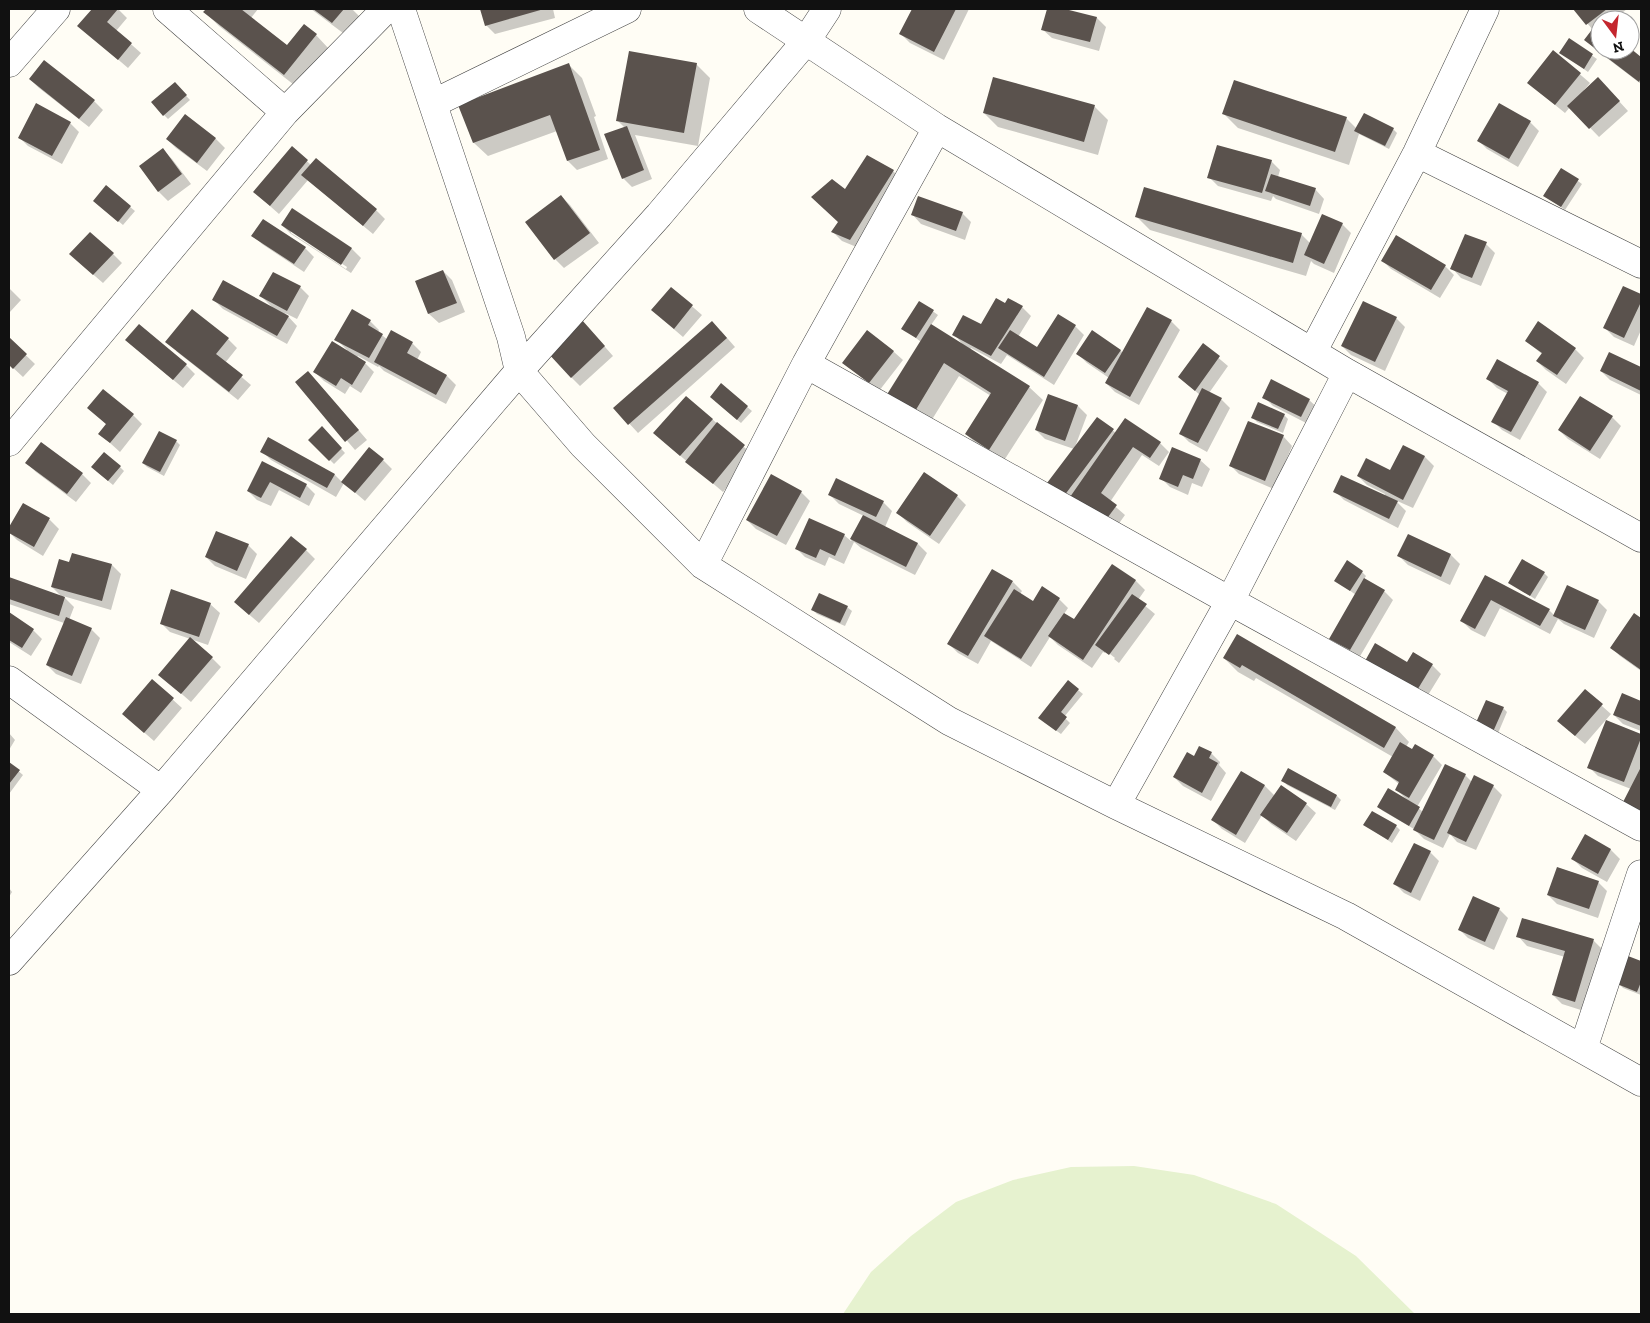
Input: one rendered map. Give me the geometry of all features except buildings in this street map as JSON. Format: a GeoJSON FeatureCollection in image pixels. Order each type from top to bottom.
{"type":"FeatureCollection","features":[{"type":"Feature","properties":{"kind":"street"},"geometry":{"type":"LineString","coordinates":[[9,63],[56,9]]}},
{"type":"Feature","properties":{"kind":"street"},"geometry":{"type":"LineString","coordinates":[[167,9],[285,112]]}},
{"type":"Feature","properties":{"kind":"street"},"geometry":{"type":"LineString","coordinates":[[9,442],[285,112],[386,9]]}},
{"type":"Feature","properties":{"kind":"street"},"geometry":{"type":"LineString","coordinates":[[401,9],[511,337],[520,371],[583,445],[703,565],[949,721],[1116,805],[1346,916],[1641,1082]]}},
{"type":"Feature","properties":{"kind":"street"},"geometry":{"type":"LineString","coordinates":[[434,103],[627,9]]}},
{"type":"Feature","properties":{"kind":"street"},"geometry":{"type":"LineString","coordinates":[[758,9],[937,128],[1348,373],[1641,538]]}},
{"type":"Feature","properties":{"kind":"street"},"geometry":{"type":"LineString","coordinates":[[9,961],[161,790],[520,371],[659,215],[806,42],[827,9]]}},
{"type":"Feature","properties":{"kind":"street"},"geometry":{"type":"LineString","coordinates":[[1313,351],[1417,153],[1485,9]]}},
{"type":"Feature","properties":{"kind":"street"},"geometry":{"type":"LineString","coordinates":[[703,565],[806,364],[937,128]]}},
{"type":"Feature","properties":{"kind":"street"},"geometry":{"type":"LineString","coordinates":[[1417,153],[1641,264]]}},
{"type":"Feature","properties":{"kind":"street"},"geometry":{"type":"LineString","coordinates":[[806,364],[1230,601],[1641,827]]}},
{"type":"Feature","properties":{"kind":"street"},"geometry":{"type":"LineString","coordinates":[[1116,805],[1230,601],[1348,373]]}},
{"type":"Feature","properties":{"kind":"street"},"geometry":{"type":"LineString","coordinates":[[9,680],[161,790]]}},
{"type":"Feature","properties":{"kind":"street"},"geometry":{"type":"LineString","coordinates":[[1583,1049],[1641,874]]}},
{"type":"Feature","properties":{"kind":"green space"},"geometry":{"type":"Polygon","coordinates":[[[1134,1166],[1194,1175],[1276,1204],[1356,1256],[1415,1314],[843,1314],[871,1272],[911,1236],[956,1202],[1013,1180],[1071,1167],[1134,1166]]]}}]}
